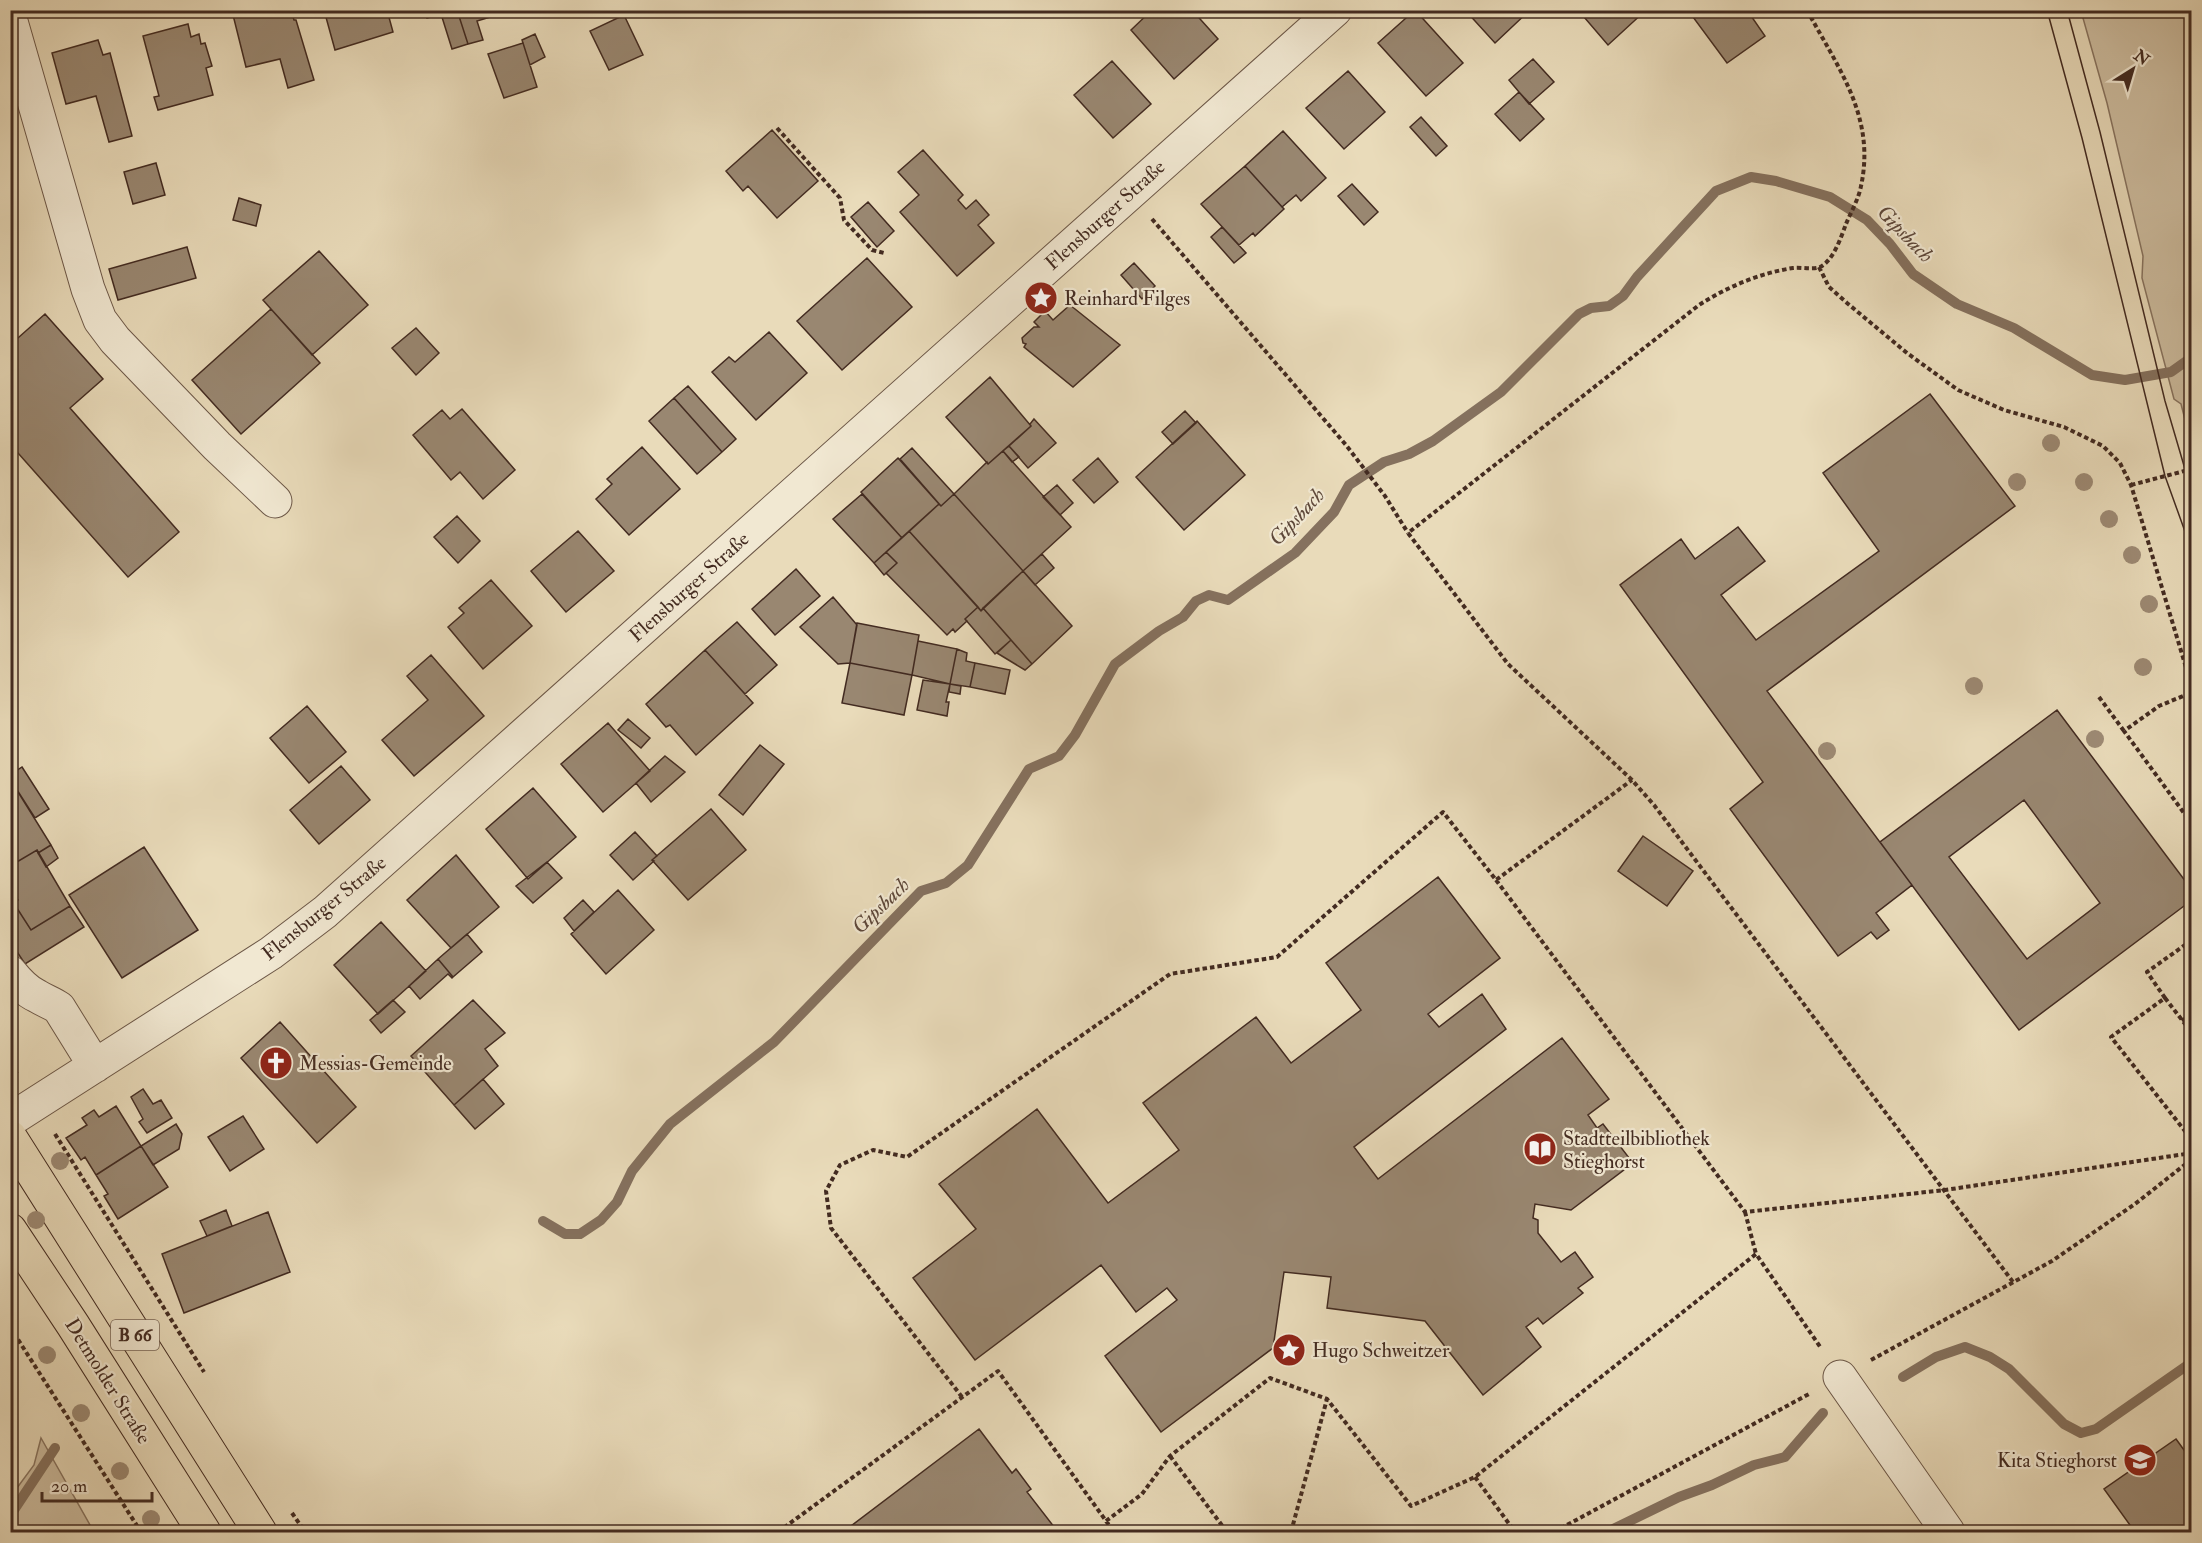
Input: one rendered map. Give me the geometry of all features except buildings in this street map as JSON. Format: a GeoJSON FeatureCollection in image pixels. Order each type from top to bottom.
{"type":"FeatureCollection","features":[{"type":"Feature","properties":{"kind":"main road","name":"B 66"},"geometry":{"type":"LineString","coordinates":[[10,1137],[260,1533]]}},
{"type":"Feature","properties":{"kind":"main road","name":"Detmolder Straße"},"geometry":{"type":"LineString","coordinates":[[10,1230],[73,1325],[204,1533]]}},
{"type":"Feature","properties":{"kind":"street"},"geometry":{"type":"LineString","coordinates":[[33,10],[10,17],[87,289],[99,320],[193,422],[275,501]]}},
{"type":"Feature","properties":{"kind":"street","name":"Flensburger Straße"},"geometry":{"type":"LineString","coordinates":[[23,1112],[272,953],[325,912],[1335,10]]}},
{"type":"Feature","properties":{"kind":"street"},"geometry":{"type":"LineString","coordinates":[[10,972],[35,996],[59,1008],[95,1066]]}},
{"type":"Feature","properties":{"kind":"street"},"geometry":{"type":"LineString","coordinates":[[1840,1377],[1948,1533]]}},
{"type":"Feature","properties":{"kind":"path"},"geometry":{"type":"LineString","coordinates":[[1408,533],[1707,300],[1723,290],[1754,279],[1793,268],[1819,267],[1828,259],[1839,241],[1861,186],[1865,146],[1862,123],[1852,93],[1807,10]]}},
{"type":"Feature","properties":{"kind":"path"},"geometry":{"type":"LineString","coordinates":[[777,128],[840,198],[844,220],[872,250],[884,254]]}},
{"type":"Feature","properties":{"kind":"path"},"geometry":{"type":"LineString","coordinates":[[1130,193],[1347,445],[1385,496],[1408,533],[1508,664],[1632,780],[1654,805],[2013,1282]]}},
{"type":"Feature","properties":{"kind":"path"},"geometry":{"type":"LineString","coordinates":[[1819,267],[1830,287],[1847,303],[1907,353],[1958,390],[2004,410],[2064,427],[2103,446],[2120,463],[2131,485],[2188,674],[2190,695],[2159,706],[2124,731]]}},
{"type":"Feature","properties":{"kind":"path"},"geometry":{"type":"LineString","coordinates":[[2131,485],[2192,469]]}},
{"type":"Feature","properties":{"kind":"path"},"geometry":{"type":"LineString","coordinates":[[2099,697],[2192,824]]}},
{"type":"Feature","properties":{"kind":"path"},"geometry":{"type":"LineString","coordinates":[[1496,880],[1632,780]]}},
{"type":"Feature","properties":{"kind":"path"},"geometry":{"type":"LineString","coordinates":[[962,1397],[831,1228],[826,1191],[840,1166],[873,1150],[907,1157],[1170,974],[1277,957],[1443,812],[1745,1212],[1756,1254],[1840,1377]]}},
{"type":"Feature","properties":{"kind":"path"},"geometry":{"type":"LineString","coordinates":[[2192,940],[2147,972],[2192,1033]]}},
{"type":"Feature","properties":{"kind":"path"},"geometry":{"type":"LineString","coordinates":[[2165,998],[2111,1037],[2192,1140]]}},
{"type":"Feature","properties":{"kind":"path"},"geometry":{"type":"LineString","coordinates":[[2182,1021],[2192,1014]]}},
{"type":"Feature","properties":{"kind":"path"},"geometry":{"type":"LineString","coordinates":[[10,1064],[23,1112],[206,1374]]}},
{"type":"Feature","properties":{"kind":"path"},"geometry":{"type":"LineString","coordinates":[[1745,1212],[1945,1190],[2192,1153]]}},
{"type":"Feature","properties":{"kind":"path"},"geometry":{"type":"LineString","coordinates":[[1554,1533],[2052,1261],[2135,1204],[2192,1159]]}},
{"type":"Feature","properties":{"kind":"path"},"geometry":{"type":"LineString","coordinates":[[1106,1521],[1142,1494],[1170,1456],[1270,1378],[1327,1399],[1411,1506],[1475,1478],[1756,1254]]}},
{"type":"Feature","properties":{"kind":"path"},"geometry":{"type":"LineString","coordinates":[[10,1327],[141,1533]]}},
{"type":"Feature","properties":{"kind":"path"},"geometry":{"type":"LineString","coordinates":[[778,1533],[998,1371],[1114,1533]]}},
{"type":"Feature","properties":{"kind":"path"},"geometry":{"type":"LineString","coordinates":[[1291,1533],[1327,1399]]}},
{"type":"Feature","properties":{"kind":"path"},"geometry":{"type":"LineString","coordinates":[[1170,1456],[1227,1533]]}},
{"type":"Feature","properties":{"kind":"path"},"geometry":{"type":"LineString","coordinates":[[1475,1478],[1515,1533]]}},
{"type":"Feature","properties":{"kind":"path"},"geometry":{"type":"LineString","coordinates":[[286,1503],[305,1533]]}},
{"type":"Feature","properties":{"kind":"shaded area"},"geometry":{"type":"Polygon","coordinates":[[[2081,11],[2191,11],[2191,443],[2181,404],[2174,399],[2142,278],[2143,256],[2107,103],[2081,11]]]}},
{"type":"Feature","properties":{"kind":"shaded area"},"geometry":{"type":"Polygon","coordinates":[[[41,1438],[94,1532],[11,1532],[11,1496],[34,1465],[41,1438]]]}},
{"type":"Feature","properties":{"kind":"waterway","name":"Gipsbach"},"geometry":{"type":"LineString","coordinates":[[543,1221],[565,1234],[580,1234],[601,1220],[617,1202],[632,1171],[670,1124],[774,1042],[921,891],[946,883],[968,865],[1029,769],[1059,756],[1075,735],[1115,664],[1159,631],[1183,617],[1196,601],[1209,595],[1228,600],[1295,553],[1334,512],[1349,485],[1384,462],[1409,454],[1433,441],[1501,392],[1579,314],[1591,308],[1609,306],[1623,296],[1637,277],[1716,191],[1751,177],[1776,181],[1830,197],[1867,220],[1890,244],[1913,274],[1957,304],[2014,328],[2092,375],[2125,380],[2171,372],[2192,357]]}},
{"type":"Feature","properties":{"kind":"waterway"},"geometry":{"type":"LineString","coordinates":[[1903,1377],[1936,1357],[1965,1347],[1990,1357],[2009,1369],[2064,1424],[2081,1433],[2096,1429],[2192,1362]]}},
{"type":"Feature","properties":{"kind":"waterway"},"geometry":{"type":"LineString","coordinates":[[1607,1532],[1679,1497],[1712,1485],[1754,1465],[1785,1457],[1823,1413]]}},
{"type":"Feature","properties":{"kind":"waterway","name":"Gipsbach"},"geometry":{"type":"LineString","coordinates":[[10,1516],[55,1448]]}},
{"type":"Feature","properties":{"kind":"tram line"},"geometry":{"type":"LineString","coordinates":[[2047,10],[2082,138],[2165,476],[2192,551]]}},
{"type":"Feature","properties":{"kind":"tram line"},"geometry":{"type":"LineString","coordinates":[[2067,10],[2100,132],[2165,401],[2192,493]]}},
{"type":"Feature","properties":{"kind":"place","name":"Reinhard Filges"},"geometry":{"type":"Point","coordinates":[1041,298]}},
{"type":"Feature","properties":{"kind":"place","name":"Messias-Gemeinde"},"geometry":{"type":"Point","coordinates":[276,1063]}},
{"type":"Feature","properties":{"kind":"place","name":"Stadtteilbibliothek Stieghorst"},"geometry":{"type":"Point","coordinates":[1540,1149]}},
{"type":"Feature","properties":{"kind":"place","name":"Hugo Schweitzer"},"geometry":{"type":"Point","coordinates":[1289,1350]}},
{"type":"Feature","properties":{"kind":"place","name":"Kita Stieghorst"},"geometry":{"type":"Point","coordinates":[2140,1460]}}]}
